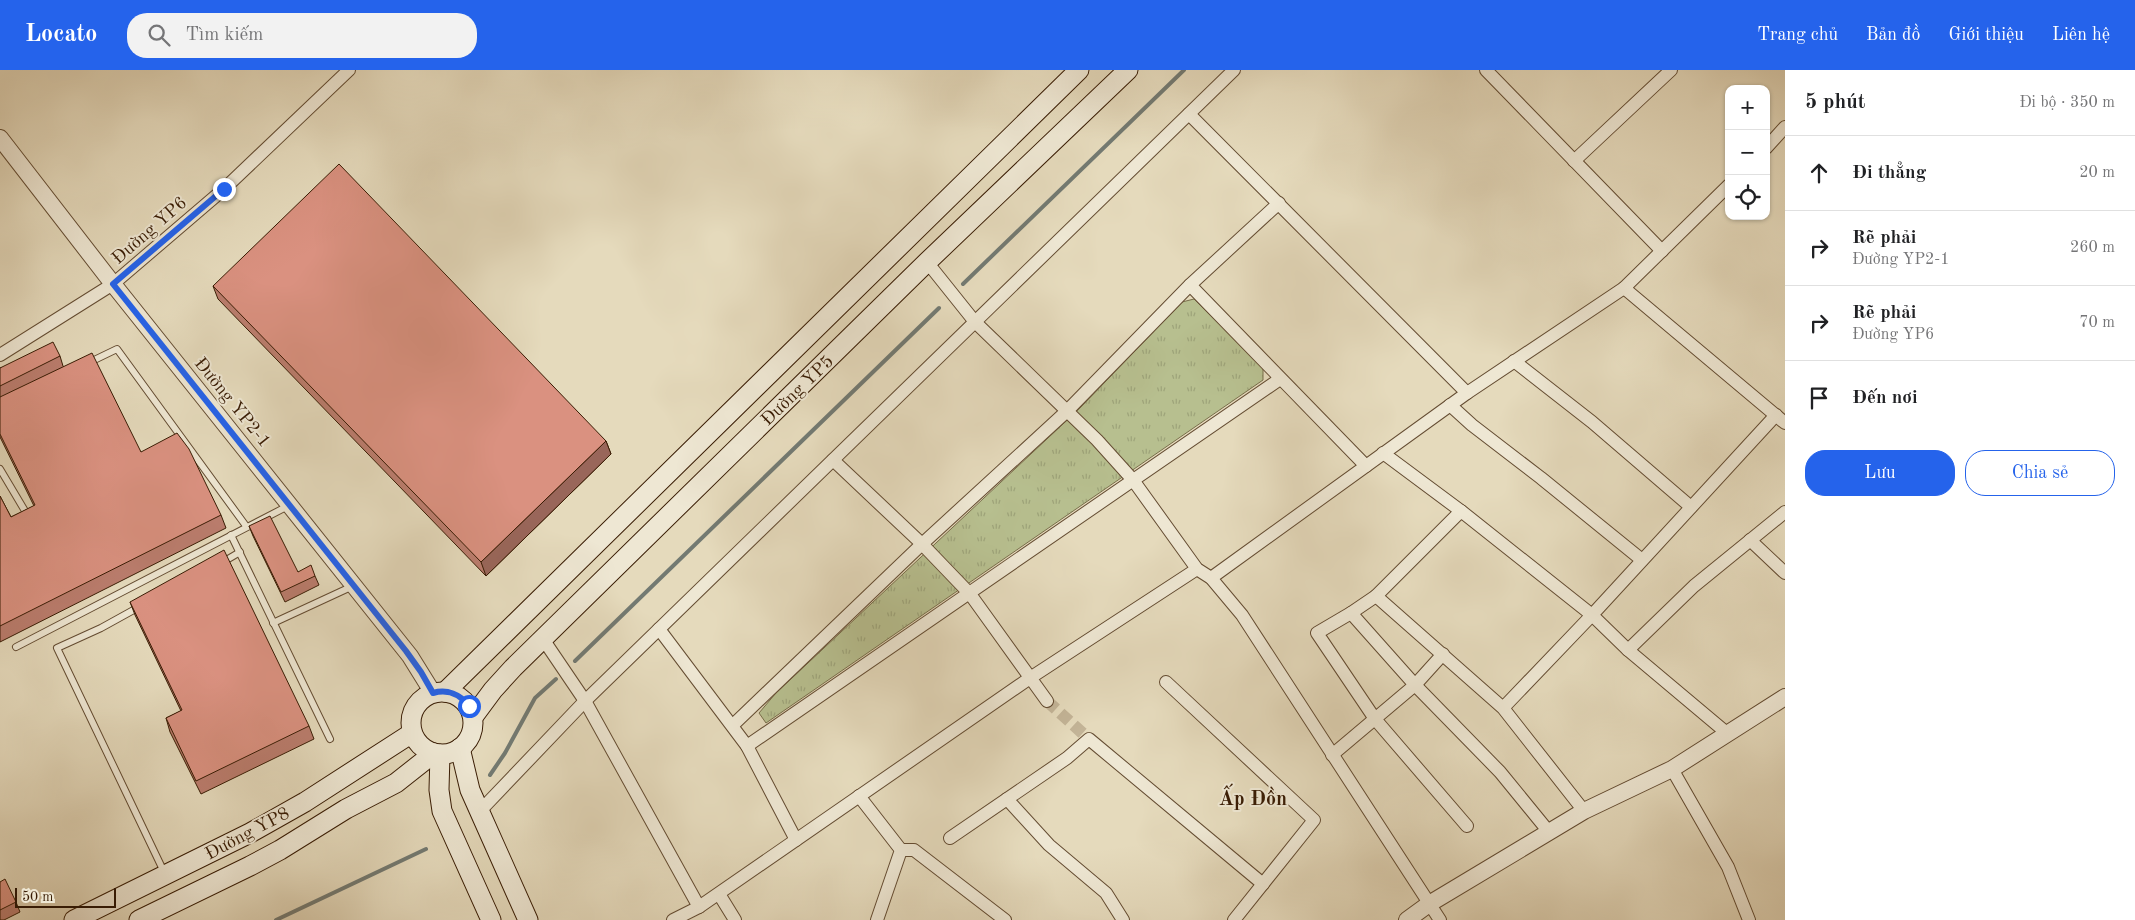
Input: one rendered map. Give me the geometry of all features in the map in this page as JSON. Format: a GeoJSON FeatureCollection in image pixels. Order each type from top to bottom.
{"type":"FeatureCollection","features":[{"type":"Feature","properties":{"kind":"main road","name":"Đường YP5"},"geometry":{"type":"LineString","coordinates":[[473,718],[497,685],[543,639],[927,262],[1128,70]]}},
{"type":"Feature","properties":{"kind":"main road","name":"Đường YP5"},"geometry":{"type":"LineString","coordinates":[[439,692],[1075,71]]}},
{"type":"Feature","properties":{"kind":"main road"},"geometry":{"type":"LineString","coordinates":[[905,239],[927,262]]}},
{"type":"Feature","properties":{"kind":"main road"},"geometry":{"type":"LineString","coordinates":[[439,692],[453,693],[462,698],[469,706],[473,718],[470,736],[460,748],[448,753],[437,753],[419,744],[412,733],[411,719],[414,709],[424,697],[439,692]]}},
{"type":"Feature","properties":{"kind":"main road","name":"Đường YP8"},"geometry":{"type":"LineString","coordinates":[[74,920],[250,833],[305,802],[412,733]]}},
{"type":"Feature","properties":{"kind":"main road"},"geometry":{"type":"LineString","coordinates":[[460,748],[467,781],[528,920]]}},
{"type":"Feature","properties":{"kind":"main road"},"geometry":{"type":"LineString","coordinates":[[437,753],[442,811],[491,920]]}},
{"type":"Feature","properties":{"kind":"main road","name":"Đường YP8"},"geometry":{"type":"LineString","coordinates":[[139,920],[280,850],[346,809],[396,783],[437,753]]}},
{"type":"Feature","properties":{"kind":"street","name":"Đường YP6"},"geometry":{"type":"LineString","coordinates":[[0,355],[113,284],[224,189],[348,70]]}},
{"type":"Feature","properties":{"kind":"street"},"geometry":{"type":"LineString","coordinates":[[480,811],[585,701],[1234,70]]}},
{"type":"Feature","properties":{"kind":"street"},"geometry":{"type":"LineString","coordinates":[[1486,70],[1662,251]]}},
{"type":"Feature","properties":{"kind":"street"},"geometry":{"type":"LineString","coordinates":[[1574,161],[1669,71]]}},
{"type":"Feature","properties":{"kind":"street"},"geometry":{"type":"LineString","coordinates":[[1189,114],[1467,392]]}},
{"type":"Feature","properties":{"kind":"street"},"geometry":{"type":"LineString","coordinates":[[1770,144],[1785,127]]}},
{"type":"Feature","properties":{"kind":"street","name":"Đường YP2-1"},"geometry":{"type":"LineString","coordinates":[[0,138],[113,284],[439,692]]}},
{"type":"Feature","properties":{"kind":"street"},"geometry":{"type":"LineString","coordinates":[[1211,578],[1467,392],[1624,288],[1725,189]]}},
{"type":"Feature","properties":{"kind":"street"},"geometry":{"type":"LineString","coordinates":[[733,725],[922,544],[1067,411],[1190,285],[1279,203]]}},
{"type":"Feature","properties":{"kind":"street"},"geometry":{"type":"LineString","coordinates":[[927,262],[974,322],[1097,440],[1133,480],[1197,569],[1211,578],[1242,615],[1440,920]]}},
{"type":"Feature","properties":{"kind":"street"},"geometry":{"type":"LineString","coordinates":[[1190,285],[1366,466]]}},
{"type":"Feature","properties":{"kind":"street"},"geometry":{"type":"LineString","coordinates":[[1503,708],[1691,507],[1780,419],[1624,288]]}},
{"type":"Feature","properties":{"kind":"street"},"geometry":{"type":"LineString","coordinates":[[1514,361],[1592,422],[1691,507]]}},
{"type":"Feature","properties":{"kind":"street"},"geometry":{"type":"LineString","coordinates":[[747,746],[1280,379]]}},
{"type":"Feature","properties":{"kind":"street"},"geometry":{"type":"LineString","coordinates":[[1450,405],[1472,426],[1541,478],[1642,560]]}},
{"type":"Feature","properties":{"kind":"street"},"geometry":{"type":"LineString","coordinates":[[1383,453],[1461,511],[1592,615],[1628,650],[1728,734]]}},
{"type":"Feature","properties":{"kind":"street"},"geometry":{"type":"LineString","coordinates":[[833,460],[922,544],[970,594],[1047,701]]}},
{"type":"Feature","properties":{"kind":"street"},"geometry":{"type":"LineString","coordinates":[[1461,511],[1376,596],[1317,633],[1375,719],[1467,826]]}},
{"type":"Feature","properties":{"kind":"street"},"geometry":{"type":"LineString","coordinates":[[1628,650],[1694,586],[1785,512]]}},
{"type":"Feature","properties":{"kind":"street"},"geometry":{"type":"LineString","coordinates":[[1750,540],[1785,573]]}},
{"type":"Feature","properties":{"kind":"street"},"geometry":{"type":"LineString","coordinates":[[673,920],[719,894],[1030,678],[1197,569]]}},
{"type":"Feature","properties":{"kind":"street"},"geometry":{"type":"LineString","coordinates":[[1376,596],[1503,708],[1584,811]]}},
{"type":"Feature","properties":{"kind":"street"},"geometry":{"type":"LineString","coordinates":[[1351,613],[1415,685],[1500,772],[1549,832]]}},
{"type":"Feature","properties":{"kind":"street"},"geometry":{"type":"LineString","coordinates":[[659,629],[747,746],[796,840]]}},
{"type":"Feature","properties":{"kind":"street"},"geometry":{"type":"LineString","coordinates":[[543,639],[585,701],[699,907]]}},
{"type":"Feature","properties":{"kind":"street"},"geometry":{"type":"LineString","coordinates":[[1332,755],[1415,685],[1443,654]]}},
{"type":"Feature","properties":{"kind":"street"},"geometry":{"type":"LineString","coordinates":[[1166,682],[1314,820],[1234,920]]}},
{"type":"Feature","properties":{"kind":"street"},"geometry":{"type":"LineString","coordinates":[[1407,920],[1429,904],[1584,811],[1672,769],[1785,697]]}},
{"type":"Feature","properties":{"kind":"street"},"geometry":{"type":"LineString","coordinates":[[950,838],[1067,758],[1089,739],[1263,884]]}},
{"type":"Feature","properties":{"kind":"street"},"geometry":{"type":"LineString","coordinates":[[1672,769],[1728,868],[1749,920]]}},
{"type":"Feature","properties":{"kind":"street"},"geometry":{"type":"LineString","coordinates":[[859,796],[901,850]]}},
{"type":"Feature","properties":{"kind":"street"},"geometry":{"type":"LineString","coordinates":[[1007,799],[1049,845],[1106,893],[1123,920]]}},
{"type":"Feature","properties":{"kind":"street"},"geometry":{"type":"LineString","coordinates":[[881,918],[901,850]]}},
{"type":"Feature","properties":{"kind":"street"},"geometry":{"type":"LineString","coordinates":[[901,850],[914,850],[1005,920]]}},
{"type":"Feature","properties":{"kind":"street"},"geometry":{"type":"LineString","coordinates":[[719,894],[735,920]]}},
{"type":"Feature","properties":{"kind":"lane"},"geometry":{"type":"LineString","coordinates":[[83,366],[117,349],[246,526]]}},
{"type":"Feature","properties":{"kind":"lane"},"geometry":{"type":"LineString","coordinates":[[0,469],[28,516]]}},
{"type":"Feature","properties":{"kind":"lane"},"geometry":{"type":"LineString","coordinates":[[16,647],[246,526],[290,505]]}},
{"type":"Feature","properties":{"kind":"lane"},"geometry":{"type":"LineString","coordinates":[[231,535],[330,739]]}},
{"type":"Feature","properties":{"kind":"lane"},"geometry":{"type":"LineString","coordinates":[[214,567],[240,552]]}},
{"type":"Feature","properties":{"kind":"lane"},"geometry":{"type":"LineString","coordinates":[[273,623],[353,586]]}},
{"type":"Feature","properties":{"kind":"lane"},"geometry":{"type":"LineString","coordinates":[[144,605],[101,628],[57,648],[166,875]]}},
{"type":"Feature","properties":{"kind":"green space"},"geometry":{"type":"Polygon","coordinates":[[[1194,299],[1263,368],[1263,380],[766,723],[759,713],[776,693],[1080,408],[1182,302],[1194,299]]]}},
{"type":"Feature","properties":{"kind":"building"},"geometry":{"type":"Polygon","coordinates":[[[339,164],[606,441],[481,562],[213,286],[339,164]]]}},
{"type":"Feature","properties":{"kind":"building"},"geometry":{"type":"Polygon","coordinates":[[[53,342],[60,356],[0,386],[0,368],[53,342]]]}},
{"type":"Feature","properties":{"kind":"building"},"geometry":{"type":"Polygon","coordinates":[[[92,353],[141,452],[177,433],[189,449],[221,515],[0,626],[0,496],[11,517],[35,505],[0,434],[0,397],[92,353]]]}},
{"type":"Feature","properties":{"kind":"building"},"geometry":{"type":"Polygon","coordinates":[[[270,516],[298,572],[311,565],[315,576],[281,592],[249,526],[270,516]]]}},
{"type":"Feature","properties":{"kind":"building"},"geometry":{"type":"Polygon","coordinates":[[[224,550],[309,726],[196,781],[166,718],[182,710],[130,602],[224,550]]]}},
{"type":"Feature","properties":{"kind":"building"},"geometry":{"type":"Polygon","coordinates":[[[5,879],[16,902],[0,910],[0,882],[5,879]]]}},
{"type":"Feature","properties":{"kind":"waterway"},"geometry":{"type":"LineString","coordinates":[[963,284],[1184,70]]}},
{"type":"Feature","properties":{"kind":"waterway"},"geometry":{"type":"LineString","coordinates":[[575,661],[939,308]]}},
{"type":"Feature","properties":{"kind":"waterway"},"geometry":{"type":"LineString","coordinates":[[490,775],[505,753],[535,698],[556,679]]}},
{"type":"Feature","properties":{"kind":"waterway"},"geometry":{"type":"LineString","coordinates":[[276,920],[426,849]]}},
{"type":"Feature","properties":{"kind":"tunnel"},"geometry":{"type":"LineString","coordinates":[[1047,701],[1089,739]]}},
{"type":"Feature","properties":{"kind":"district","name":"Ấp Đồn"},"geometry":{"type":"Point","coordinates":[1253,798]}},
{"type":"Feature","properties":{"kind":"route"},"geometry":{"type":"LineString","coordinates":[[224,189],[113,284],[406,651],[428,682],[433,693],[443,691],[453,693],[462,698],[469,706]]}}]}
